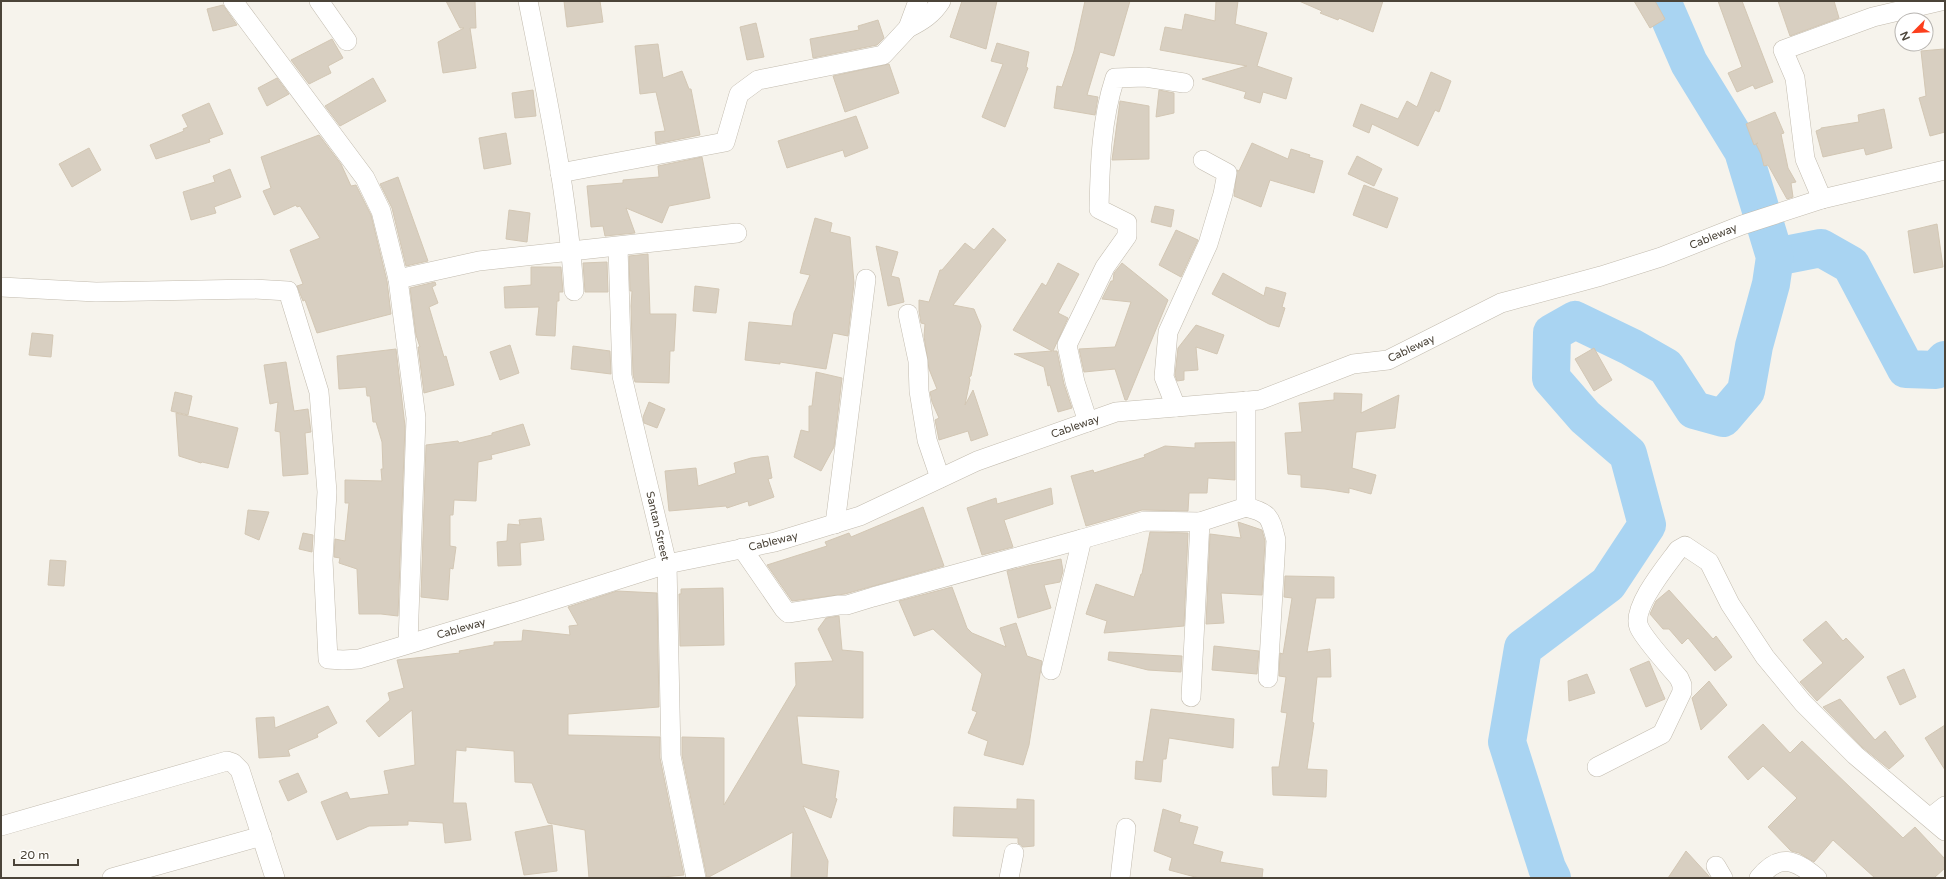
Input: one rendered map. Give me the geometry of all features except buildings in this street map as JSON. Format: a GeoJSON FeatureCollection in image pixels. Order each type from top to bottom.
{"type":"FeatureCollection","features":[{"type":"Feature","properties":{"kind":"street"},"geometry":{"type":"LineString","coordinates":[[233,1],[365,178],[380,211],[398,279],[416,418],[408,643]]}},
{"type":"Feature","properties":{"kind":"street"},"geometry":{"type":"LineString","coordinates":[[319,1],[347,41]]}},
{"type":"Feature","properties":{"kind":"street"},"geometry":{"type":"LineString","coordinates":[[528,1],[560,172],[572,251],[574,291]]}},
{"type":"Feature","properties":{"kind":"street"},"geometry":{"type":"LineString","coordinates":[[908,28],[918,1]]}},
{"type":"Feature","properties":{"kind":"street"},"geometry":{"type":"LineString","coordinates":[[560,172],[726,142],[739,94],[758,80],[883,55],[908,28],[924,20],[937,8],[941,1]]}},
{"type":"Feature","properties":{"kind":"street"},"geometry":{"type":"LineString","coordinates":[[1822,199],[1805,159],[1795,78],[1783,50],[1873,17],[1941,1]]}},
{"type":"Feature","properties":{"kind":"street"},"geometry":{"type":"LineString","coordinates":[[1088,422],[1075,382],[1067,345],[1105,266],[1127,236],[1127,223],[1100,209],[1100,160],[1108,99],[1115,78],[1145,76],[1184,83]]}},
{"type":"Feature","properties":{"kind":"street"},"geometry":{"type":"LineString","coordinates":[[1176,407],[1164,378],[1168,332],[1208,244],[1223,194],[1227,173],[1203,160]]}},
{"type":"Feature","properties":{"kind":"street","name":"Cableway"},"geometry":{"type":"LineString","coordinates":[[1,287],[96,292],[253,289],[288,291],[319,392],[327,492],[323,560],[328,659],[343,660],[359,659],[408,643],[519,611],[667,564],[775,542],[860,516],[977,461],[1116,412],[1260,400],[1353,364],[1388,360],[1501,303],[1601,276],[1661,257],[1742,225],[1822,199],[1945,170]]}},
{"type":"Feature","properties":{"kind":"street"},"geometry":{"type":"LineString","coordinates":[[398,279],[479,261],[737,233]]}},
{"type":"Feature","properties":{"kind":"street","name":"Santan Street"},"geometry":{"type":"LineString","coordinates":[[618,247],[622,376],[667,564],[671,756],[696,878]]}},
{"type":"Feature","properties":{"kind":"street"},"geometry":{"type":"LineString","coordinates":[[835,524],[866,279]]}},
{"type":"Feature","properties":{"kind":"street"},"geometry":{"type":"LineString","coordinates":[[908,314],[918,361],[919,391],[927,440],[940,478]]}},
{"type":"Feature","properties":{"kind":"street"},"geometry":{"type":"LineString","coordinates":[[1246,401],[1246,506]]}},
{"type":"Feature","properties":{"kind":"street"},"geometry":{"type":"LineString","coordinates":[[742,548],[788,613],[838,605],[847,605],[873,596],[1145,521],[1200,522],[1246,506],[1262,511],[1271,522],[1276,540],[1268,678]]}},
{"type":"Feature","properties":{"kind":"street"},"geometry":{"type":"LineString","coordinates":[[1191,697],[1200,522]]}},
{"type":"Feature","properties":{"kind":"street"},"geometry":{"type":"LineString","coordinates":[[1051,670],[1082,539]]}},
{"type":"Feature","properties":{"kind":"street"},"geometry":{"type":"LineString","coordinates":[[1597,767],[1662,734],[1682,692],[1682,684],[1679,678],[1643,633],[1637,622],[1639,611],[1646,595],[1678,550],[1685,546],[1709,562],[1730,604],[1765,657],[1803,703],[1855,755],[1911,804],[1938,812],[1945,831]]}},
{"type":"Feature","properties":{"kind":"street"},"geometry":{"type":"LineString","coordinates":[[1,826],[227,761],[234,763],[240,770],[275,878]]}},
{"type":"Feature","properties":{"kind":"street"},"geometry":{"type":"LineString","coordinates":[[1120,878],[1126,828]]}},
{"type":"Feature","properties":{"kind":"street"},"geometry":{"type":"LineString","coordinates":[[112,878],[262,836]]}},
{"type":"Feature","properties":{"kind":"street"},"geometry":{"type":"LineString","coordinates":[[1009,878],[1014,853]]}},
{"type":"Feature","properties":{"kind":"street"},"geometry":{"type":"LineString","coordinates":[[1759,878],[1775,863],[1789,860],[1807,870],[1817,878]]}},
{"type":"Feature","properties":{"kind":"waterway"},"geometry":{"type":"LineString","coordinates":[[1552,878],[1547,868],[1507,742],[1523,648],[1608,584],[1647,525],[1628,454],[1585,417],[1551,378],[1552,333],[1575,320],[1631,347],[1666,367],[1694,410],[1723,418],[1746,391],[1754,346],[1771,284],[1775,257],[1743,151],[1689,63],[1662,1]]}},
{"type":"Feature","properties":{"kind":"waterway"},"geometry":{"type":"LineString","coordinates":[[1775,257],[1821,248],[1851,265],[1906,369],[1936,370],[1945,360]]}}]}
